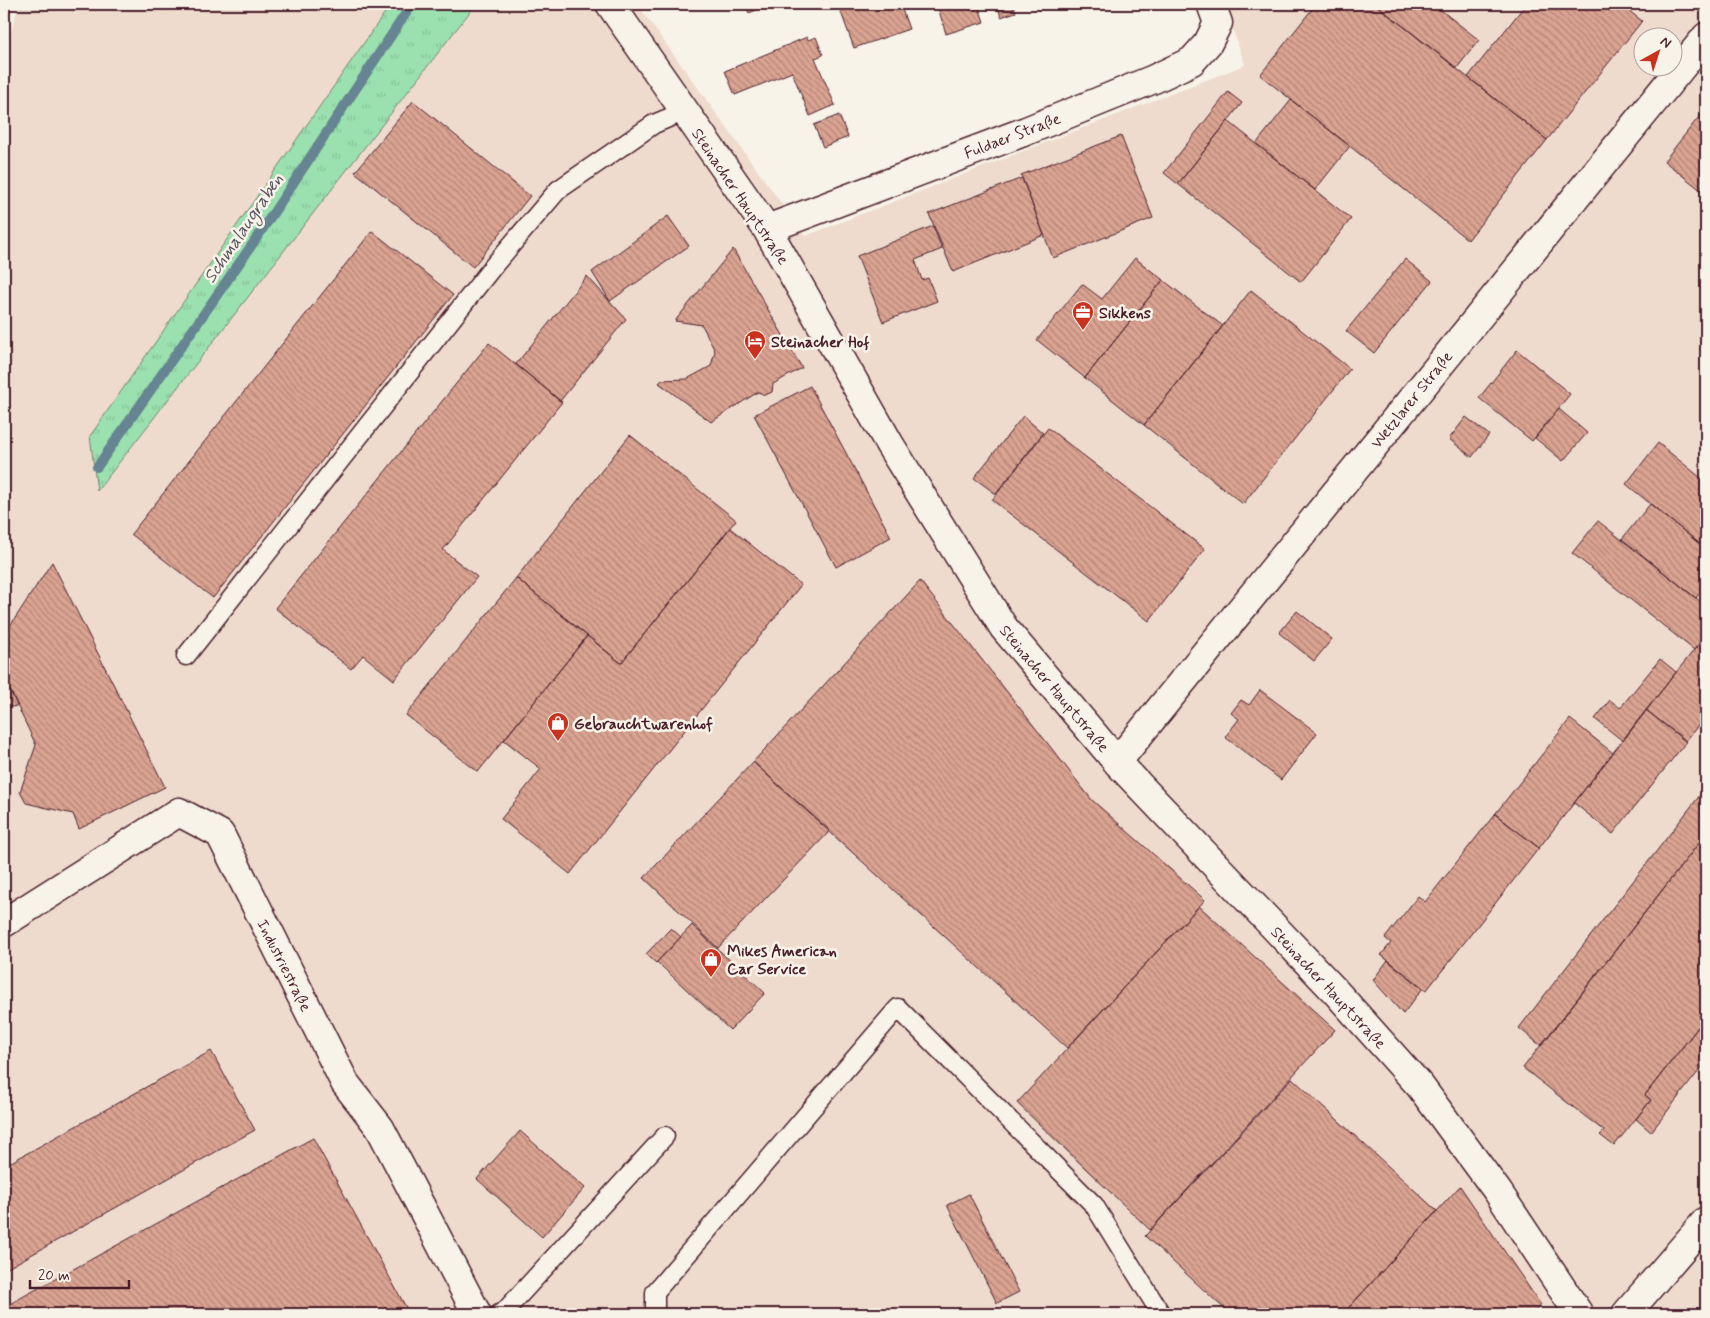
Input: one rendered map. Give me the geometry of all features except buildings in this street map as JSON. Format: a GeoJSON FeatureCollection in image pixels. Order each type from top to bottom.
{"type":"FeatureCollection","features":[{"type":"Feature","properties":{"kind":"street","name":"Steinacher Hauptstraße"},"geometry":{"type":"LineString","coordinates":[[610,4],[767,229],[890,445],[1004,628],[1117,762],[1335,992],[1420,1086],[1498,1192],[1579,1314]]}},
{"type":"Feature","properties":{"kind":"street","name":"Fuldaer Straße"},"geometry":{"type":"LineString","coordinates":[[767,229],[1026,130],[1154,79],[1192,61],[1208,43],[1218,23],[1211,4]]}},
{"type":"Feature","properties":{"kind":"street","name":"Wetzlarer Straße"},"geometry":{"type":"LineString","coordinates":[[1117,762],[1706,36]]}},
{"type":"Feature","properties":{"kind":"street","name":"Industriestraße"},"geometry":{"type":"LineString","coordinates":[[4,923],[179,812],[220,834],[345,1083],[380,1128],[477,1314]]}},
{"type":"Feature","properties":{"kind":"street"},"geometry":{"type":"LineString","coordinates":[[1626,1314],[1706,1221]]}},
{"type":"Feature","properties":{"kind":"lane"},"geometry":{"type":"LineString","coordinates":[[186,656],[489,272],[558,190],[654,124],[685,111]]}},
{"type":"Feature","properties":{"kind":"lane"},"geometry":{"type":"LineString","coordinates":[[655,1314],[655,1292],[898,1008],[1094,1204],[1161,1314]]}},
{"type":"Feature","properties":{"kind":"lane"},"geometry":{"type":"LineString","coordinates":[[499,1314],[504,1312],[665,1136]]}},
{"type":"Feature","properties":{"kind":"shaded area"},"geometry":{"type":"Polygon","coordinates":[[[19,4],[391,4],[90,436],[97,491],[476,4],[637,4],[805,236],[1245,65],[1224,4],[1706,4],[1706,1314],[4,1314],[4,55],[19,4]]]}},
{"type":"Feature","properties":{"kind":"green space"},"geometry":{"type":"Polygon","coordinates":[[[391,4],[476,4],[97,491],[90,436],[391,4]]]}},
{"type":"Feature","properties":{"kind":"waterway","name":"Schmalaugraben"},"geometry":{"type":"LineString","coordinates":[[97,467],[254,242],[412,4]]}},
{"type":"Feature","properties":{"kind":"place","name":"Sikkens"},"geometry":{"type":"Point","coordinates":[1083,331]}},
{"type":"Feature","properties":{"kind":"place","name":"Steinacher Hof"},"geometry":{"type":"Point","coordinates":[755,360]}},
{"type":"Feature","properties":{"kind":"place","name":"Gebrauchtwarenhof"},"geometry":{"type":"Point","coordinates":[558,742]}},
{"type":"Feature","properties":{"kind":"place","name":"Mikes American Car Service"},"geometry":{"type":"Point","coordinates":[711,978]}}]}
